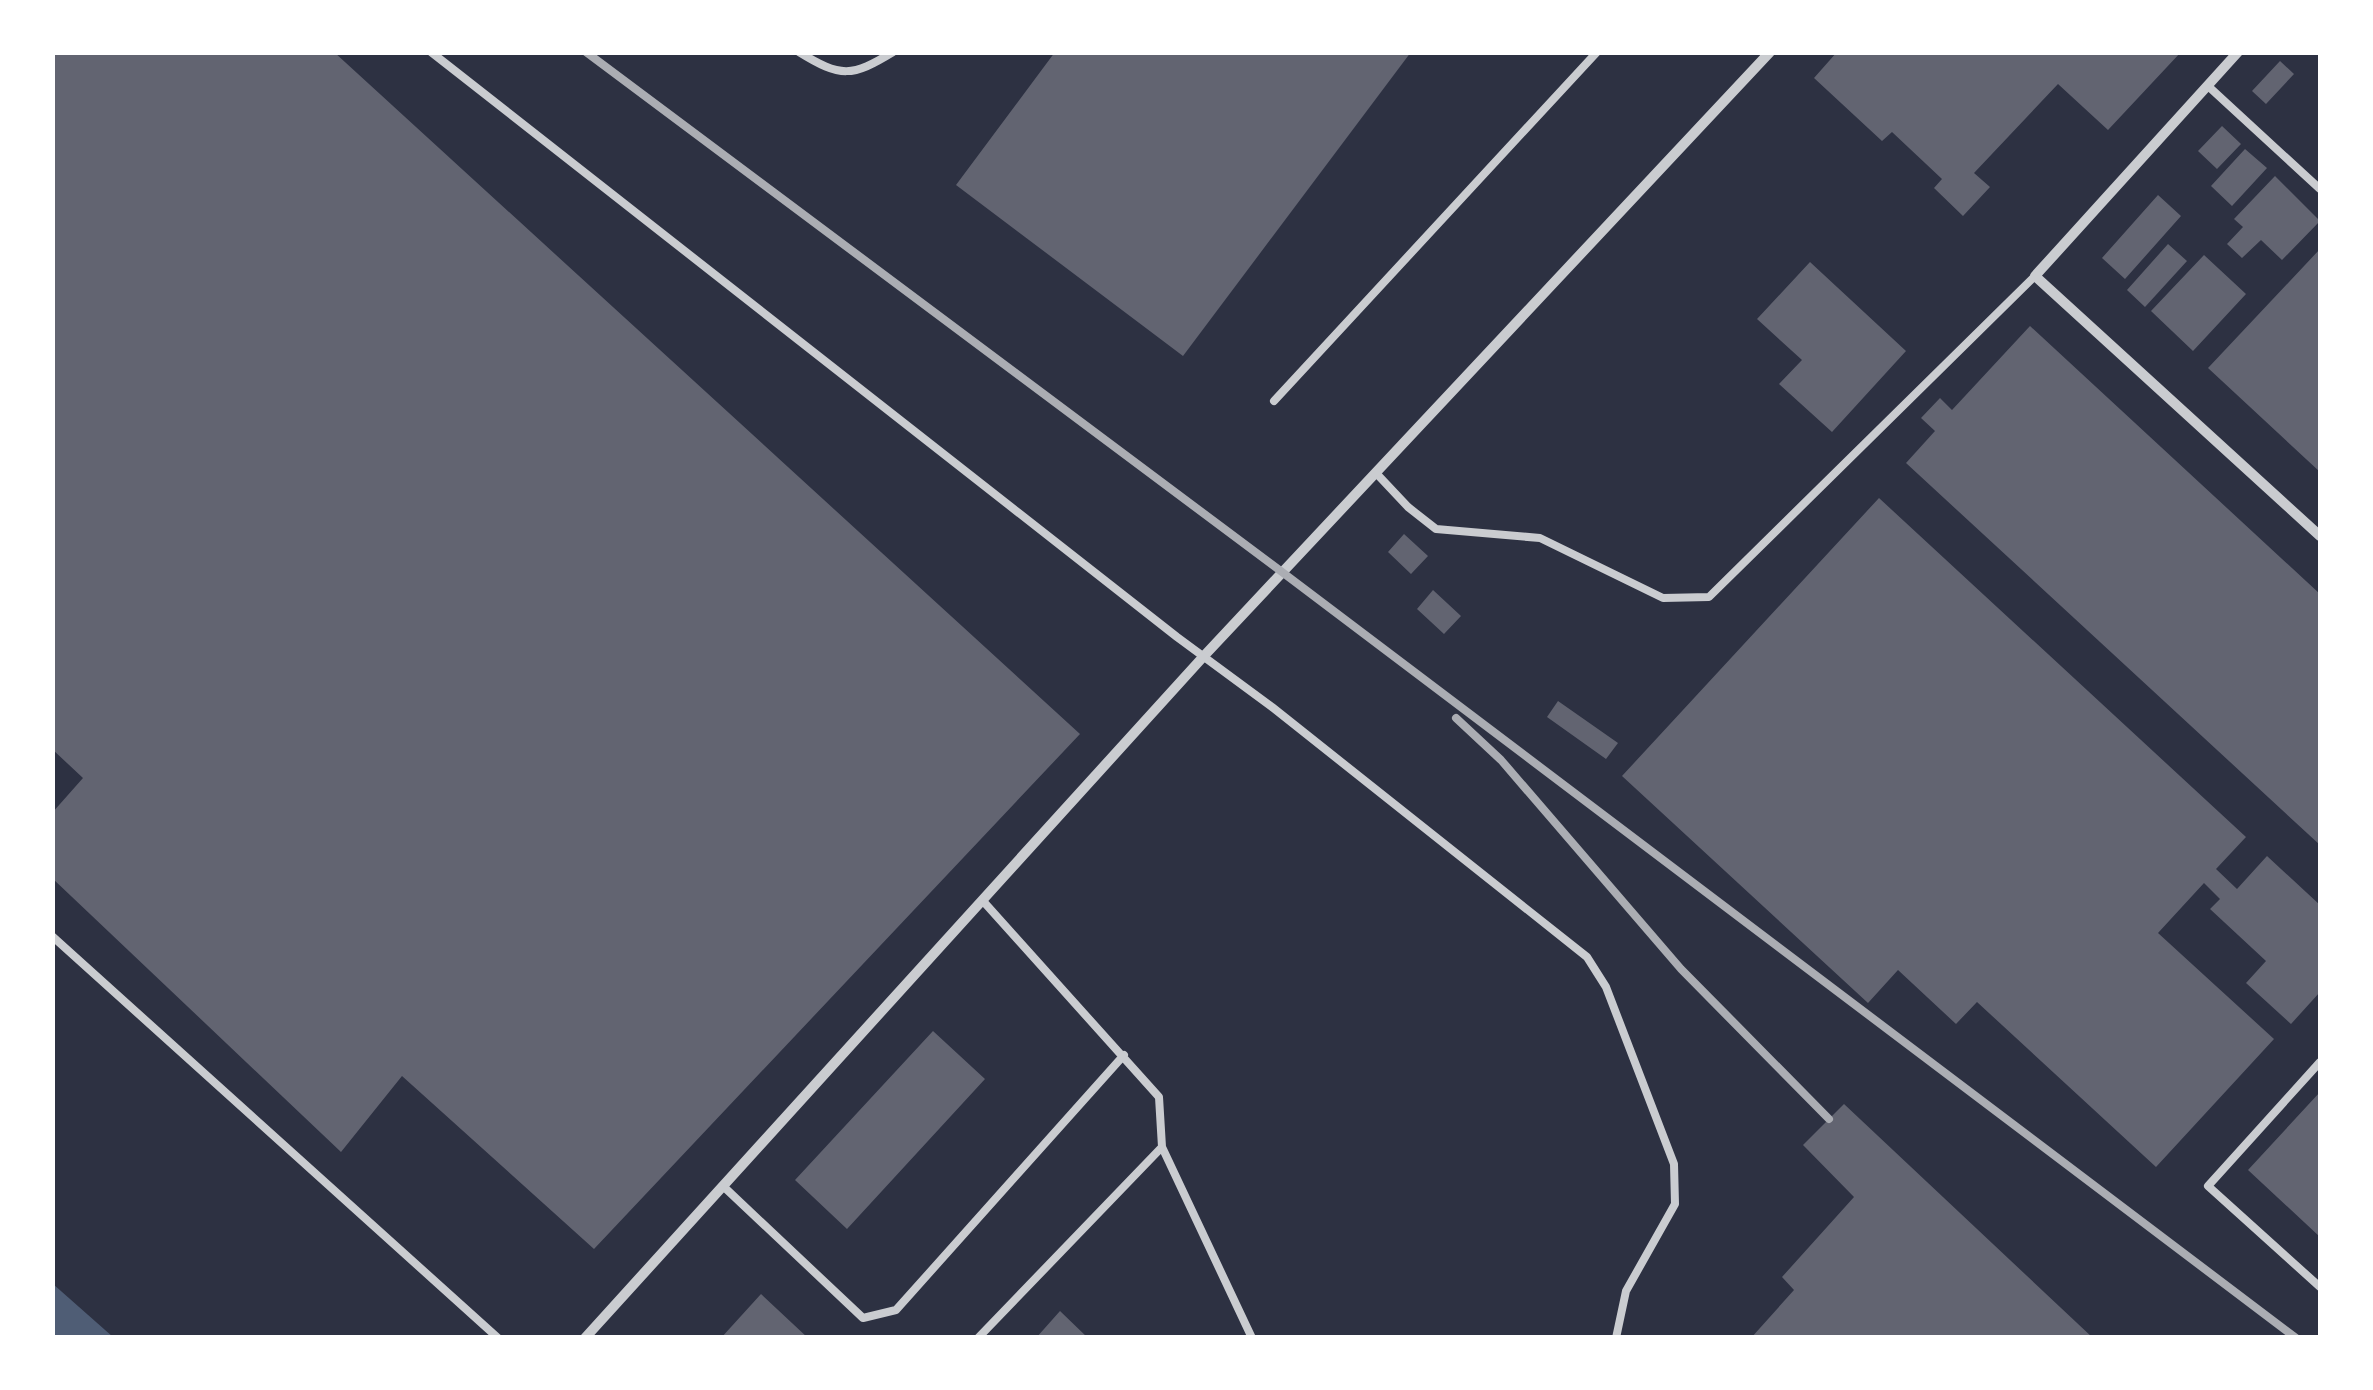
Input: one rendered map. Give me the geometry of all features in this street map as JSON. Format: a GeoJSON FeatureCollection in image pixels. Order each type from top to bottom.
{"type":"FeatureCollection","features":[{"type":"Feature","properties":{"kind":"street"},"geometry":{"type":"LineString","coordinates":[[585,1338],[1203,657],[1770,52]]}},
{"type":"Feature","properties":{"kind":"street"},"geometry":{"type":"LineString","coordinates":[[2238,52],[2035,276],[2320,536]]}},
{"type":"Feature","properties":{"kind":"lane"},"geometry":{"type":"LineString","coordinates":[[431,52],[1587,957],[1606,987],[1674,1164],[1674,1204],[1626,1291],[1616,1338]]}},
{"type":"Feature","properties":{"kind":"lane"},"geometry":{"type":"LineString","coordinates":[[800,52],[826,69],[860,72],[893,52]]}},
{"type":"Feature","properties":{"kind":"lane"},"geometry":{"type":"LineString","coordinates":[[1274,401],[1597,52]]}},
{"type":"Feature","properties":{"kind":"lane"},"geometry":{"type":"LineString","coordinates":[[2208,86],[2320,189]]}},
{"type":"Feature","properties":{"kind":"lane"},"geometry":{"type":"LineString","coordinates":[[1376,473],[1408,507],[1436,529],[1540,538],[1662,598],[1709,597],[2035,276]]}},
{"type":"Feature","properties":{"kind":"lane"},"geometry":{"type":"LineString","coordinates":[[983,901],[1159,1097],[1162,1147],[1252,1338]]}},
{"type":"Feature","properties":{"kind":"lane"},"geometry":{"type":"LineString","coordinates":[[52,936],[498,1338]]}},
{"type":"Feature","properties":{"kind":"lane"},"geometry":{"type":"LineString","coordinates":[[723,1186],[863,1318],[896,1310],[1124,1055]]}},
{"type":"Feature","properties":{"kind":"lane"},"geometry":{"type":"LineString","coordinates":[[2320,1062],[2208,1186],[2320,1287]]}},
{"type":"Feature","properties":{"kind":"lane"},"geometry":{"type":"LineString","coordinates":[[978,1338],[1162,1147]]}},
{"type":"Feature","properties":{"kind":"water"},"geometry":{"type":"Polygon","coordinates":[[[53,1284],[113,1337],[53,1337],[53,1284]]]}},
{"type":"Feature","properties":{"kind":"building"},"geometry":{"type":"Polygon","coordinates":[[[52,52],[334,52],[1080,734],[594,1249],[402,1076],[341,1152],[52,878],[52,813],[83,778],[52,749],[52,52]]]}},
{"type":"Feature","properties":{"kind":"building"},"geometry":{"type":"Polygon","coordinates":[[[1055,52],[1411,52],[1183,356],[956,185],[1055,52]]]}},
{"type":"Feature","properties":{"kind":"building"},"geometry":{"type":"Polygon","coordinates":[[[1837,52],[2181,52],[2108,130],[2058,84],[1974,173],[1990,187],[1963,216],[1934,188],[1942,179],[1892,132],[1882,141],[1814,78],[1837,52]]]}},
{"type":"Feature","properties":{"kind":"building"},"geometry":{"type":"Polygon","coordinates":[[[2280,61],[2294,74],[2266,104],[2252,91],[2280,61]]]}},
{"type":"Feature","properties":{"kind":"building"},"geometry":{"type":"Polygon","coordinates":[[[2222,126],[2241,144],[2217,169],[2198,151],[2222,126]]]}},
{"type":"Feature","properties":{"kind":"building"},"geometry":{"type":"Polygon","coordinates":[[[2245,149],[2267,168],[2232,206],[2211,186],[2245,149]]]}},
{"type":"Feature","properties":{"kind":"building"},"geometry":{"type":"Polygon","coordinates":[[[2275,176],[2320,221],[2282,260],[2261,240],[2242,258],[2227,244],[2243,227],[2234,219],[2275,176]]]}},
{"type":"Feature","properties":{"kind":"building"},"geometry":{"type":"Polygon","coordinates":[[[2158,195],[2181,216],[2125,279],[2102,258],[2158,195]]]}},
{"type":"Feature","properties":{"kind":"building"},"geometry":{"type":"Polygon","coordinates":[[[2168,244],[2187,261],[2145,307],[2127,290],[2168,244]]]}},
{"type":"Feature","properties":{"kind":"building"},"geometry":{"type":"Polygon","coordinates":[[[2320,249],[2320,472],[2208,368],[2320,249]]]}},
{"type":"Feature","properties":{"kind":"building"},"geometry":{"type":"Polygon","coordinates":[[[2204,255],[2246,294],[2193,351],[2151,311],[2204,255]]]}},
{"type":"Feature","properties":{"kind":"building"},"geometry":{"type":"Polygon","coordinates":[[[1810,262],[1906,351],[1832,432],[1779,384],[1802,360],[1757,319],[1810,262]]]}},
{"type":"Feature","properties":{"kind":"building"},"geometry":{"type":"Polygon","coordinates":[[[2030,326],[2320,594],[2320,845],[1906,463],[1935,431],[1921,418],[1940,398],[1952,410],[2030,326]]]}},
{"type":"Feature","properties":{"kind":"building"},"geometry":{"type":"Polygon","coordinates":[[[1879,498],[2246,837],[2216,869],[2237,889],[2267,856],[2320,905],[2320,992],[2291,1024],[2246,983],[2266,961],[2210,909],[2220,899],[2204,883],[2158,933],[2274,1039],[2156,1167],[1977,1002],[1956,1024],[1898,970],[1868,1003],[1622,776],[1879,498]]]}},
{"type":"Feature","properties":{"kind":"building"},"geometry":{"type":"Polygon","coordinates":[[[1404,534],[1428,556],[1411,574],[1388,552],[1404,534]]]}},
{"type":"Feature","properties":{"kind":"building"},"geometry":{"type":"Polygon","coordinates":[[[1433,590],[1461,616],[1444,634],[1417,609],[1433,590]]]}},
{"type":"Feature","properties":{"kind":"building"},"geometry":{"type":"Polygon","coordinates":[[[1558,701],[1618,743],[1606,759],[1547,717],[1558,701]]]}},
{"type":"Feature","properties":{"kind":"building"},"geometry":{"type":"Polygon","coordinates":[[[933,1031],[985,1079],[847,1229],[795,1180],[933,1031]]]}},
{"type":"Feature","properties":{"kind":"building"},"geometry":{"type":"Polygon","coordinates":[[[2320,1092],[2320,1237],[2248,1170],[2320,1092]]]}},
{"type":"Feature","properties":{"kind":"building"},"geometry":{"type":"Polygon","coordinates":[[[1844,1104],[2093,1338],[1751,1338],[1794,1290],[1782,1277],[1854,1197],[1803,1145],[1844,1104]]]}},
{"type":"Feature","properties":{"kind":"building"},"geometry":{"type":"Polygon","coordinates":[[[761,1294],[808,1338],[721,1338],[761,1294]]]}},
{"type":"Feature","properties":{"kind":"building"},"geometry":{"type":"Polygon","coordinates":[[[1060,1311],[1088,1338],[1036,1338],[1060,1311]]]}},
{"type":"Feature","properties":{"kind":"railway"},"geometry":{"type":"LineString","coordinates":[[586,52],[2296,1338]]}},
{"type":"Feature","properties":{"kind":"railway"},"geometry":{"type":"LineString","coordinates":[[1456,718],[1501,760],[1681,969],[1829,1119]]}}]}
